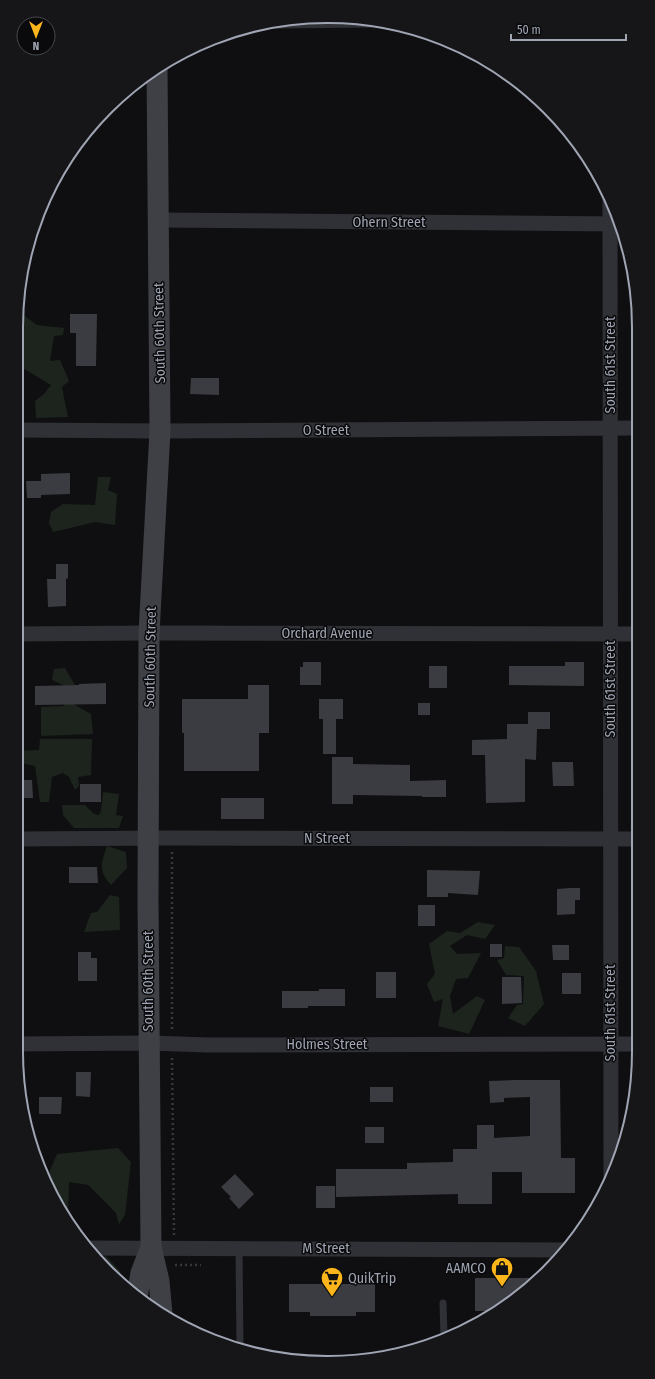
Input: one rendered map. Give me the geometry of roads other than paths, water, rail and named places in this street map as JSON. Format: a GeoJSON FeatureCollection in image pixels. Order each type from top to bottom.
{"type":"FeatureCollection","features":[{"type":"Feature","properties":{"kind":"main road","name":"South 60th Street"},"geometry":{"type":"LineString","coordinates":[[157,75],[160,431],[148,632],[148,1043],[151,1247],[159,1281],[161,1307]]}},
{"type":"Feature","properties":{"kind":"main road","name":"South 60th Street"},"geometry":{"type":"LineString","coordinates":[[138,1290],[141,1273],[151,1247]]}},
{"type":"Feature","properties":{"kind":"street","name":"Ohern Street"},"geometry":{"type":"LineString","coordinates":[[158,220],[614,224]]}},
{"type":"Feature","properties":{"kind":"street","name":"South 61st Street"},"geometry":{"type":"LineString","coordinates":[[610,1165],[610,428],[615,227]]}},
{"type":"Feature","properties":{"kind":"street","name":"O Street"},"geometry":{"type":"LineString","coordinates":[[23,430],[160,431],[632,428]]}},
{"type":"Feature","properties":{"kind":"street","name":"Orchard Avenue"},"geometry":{"type":"LineString","coordinates":[[23,634],[148,632],[632,634]]}},
{"type":"Feature","properties":{"kind":"street","name":"N Street"},"geometry":{"type":"LineString","coordinates":[[23,839],[632,839]]}},
{"type":"Feature","properties":{"kind":"street","name":"Holmes Street"},"geometry":{"type":"LineString","coordinates":[[23,1044],[632,1044]]}},
{"type":"Feature","properties":{"kind":"street","name":"M Street"},"geometry":{"type":"LineString","coordinates":[[95,1248],[558,1250]]}},
{"type":"Feature","properties":{"kind":"lane"},"geometry":{"type":"LineString","coordinates":[[239,1248],[240,1343]]}},
{"type":"Feature","properties":{"kind":"lane"},"geometry":{"type":"LineString","coordinates":[[443,1303],[444,1333]]}},
{"type":"Feature","properties":{"kind":"place","name":"AAMCO"},"geometry":{"type":"Point","coordinates":[502,1288]}},
{"type":"Feature","properties":{"kind":"place","name":"QuikTrip"},"geometry":{"type":"Point","coordinates":[332,1298]}}]}
